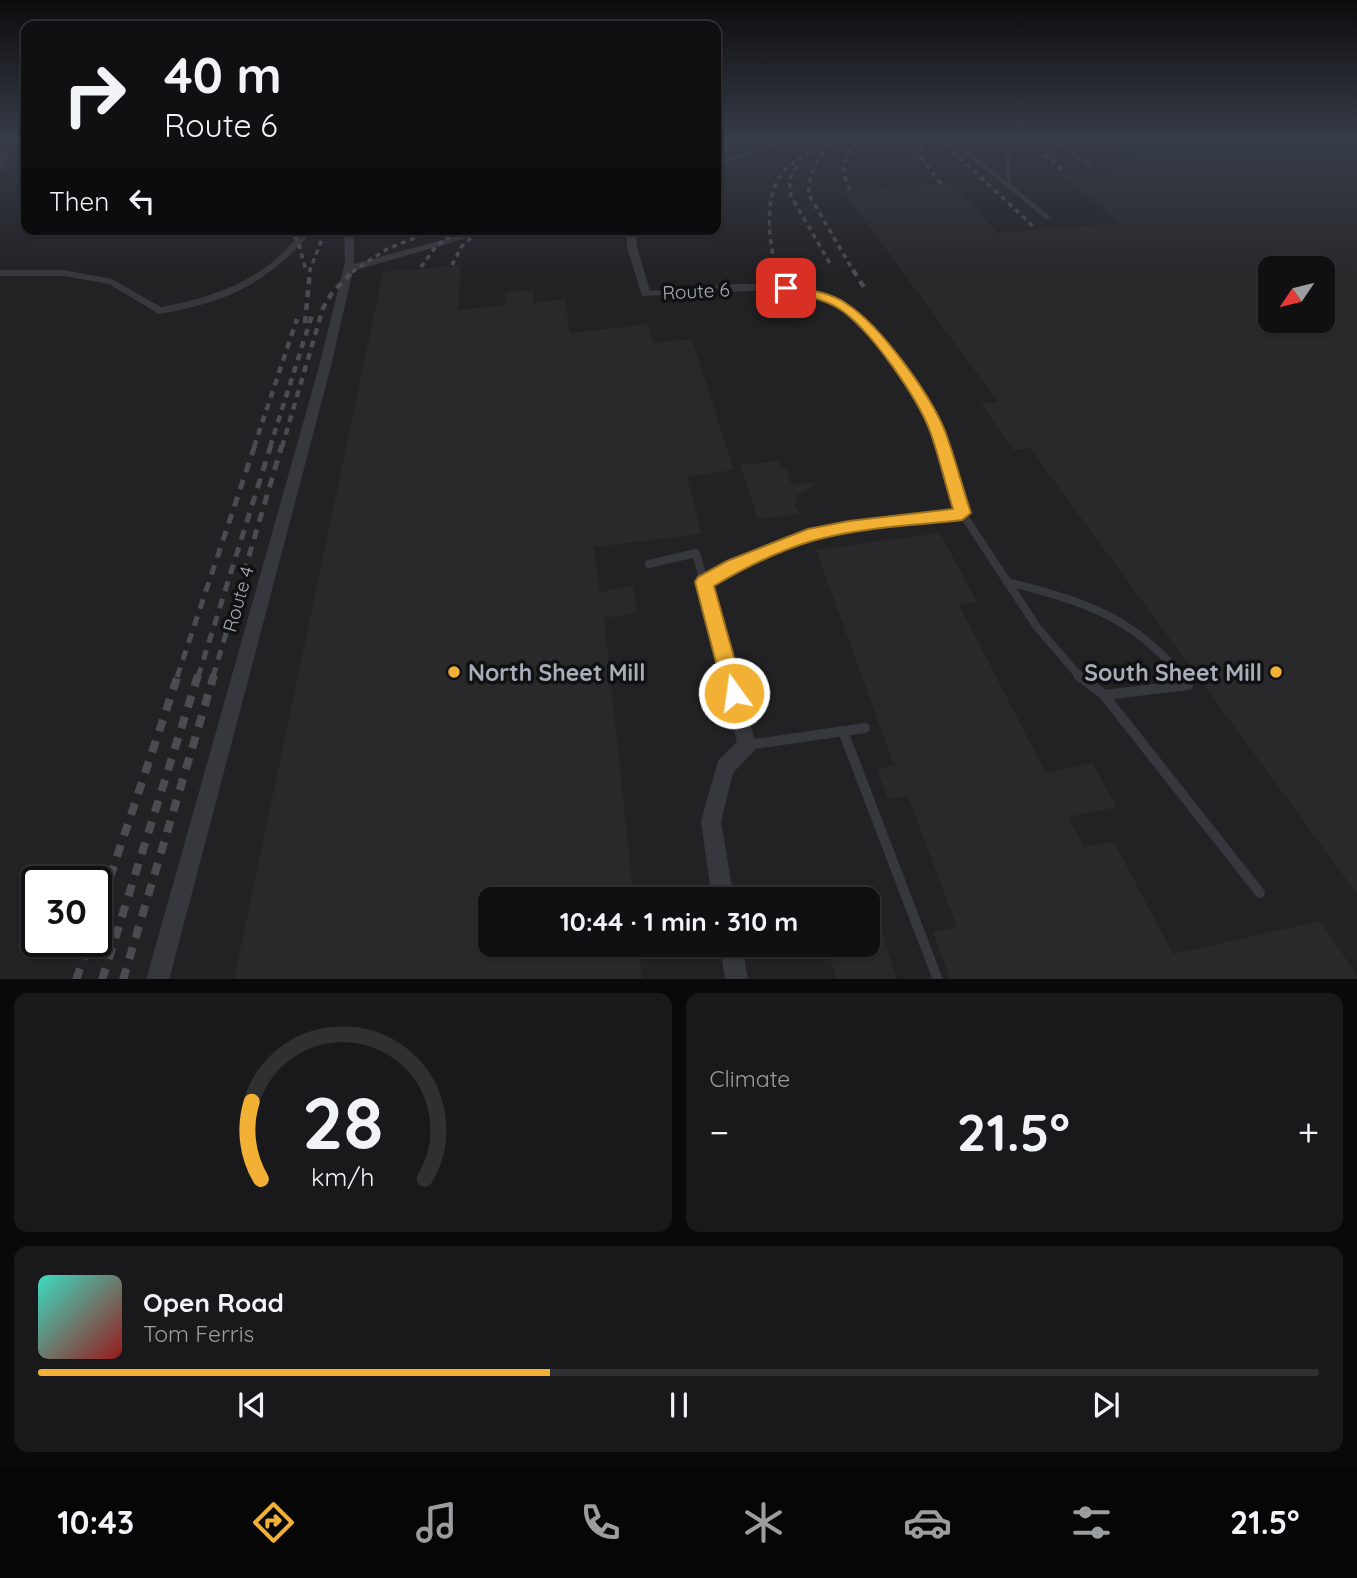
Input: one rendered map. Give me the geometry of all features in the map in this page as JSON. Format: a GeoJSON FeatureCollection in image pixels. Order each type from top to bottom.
{"type":"FeatureCollection","features":[{"type":"Feature","properties":{"kind":"street"},"geometry":{"type":"LineString","coordinates":[[0,273],[64,273],[112,282],[159,311],[194,306],[231,293],[274,267],[305,235]]}},
{"type":"Feature","properties":{"kind":"street","name":"Route 4"},"geometry":{"type":"LineString","coordinates":[[157,979],[324,370],[349,269],[349,235]]}},
{"type":"Feature","properties":{"kind":"street"},"geometry":{"type":"LineString","coordinates":[[349,269],[472,235]]}},
{"type":"Feature","properties":{"kind":"street","name":"Route 6"},"geometry":{"type":"LineString","coordinates":[[631,235],[632,247],[646,294],[786,288],[831,299],[854,314],[881,342],[925,405],[945,451],[962,513]]}},
{"type":"Feature","properties":{"kind":"street"},"geometry":{"type":"LineString","coordinates":[[721,887],[711,821],[725,768],[747,746],[704,582],[733,566],[808,536],[849,527],[962,513]]}},
{"type":"Feature","properties":{"kind":"street"},"geometry":{"type":"LineString","coordinates":[[733,957],[737,979]]}},
{"type":"Feature","properties":{"kind":"lane"},"geometry":{"type":"LineString","coordinates":[[1005,184],[1047,217]]}},
{"type":"Feature","properties":{"kind":"lane"},"geometry":{"type":"LineString","coordinates":[[962,513],[1058,657],[1084,682],[1104,695],[1260,893]]}},
{"type":"Feature","properties":{"kind":"lane"},"geometry":{"type":"LineString","coordinates":[[649,564],[696,554],[704,582]]}},
{"type":"Feature","properties":{"kind":"lane"},"geometry":{"type":"LineString","coordinates":[[1007,582],[1086,602],[1110,613],[1155,645],[1173,663],[1188,685],[1104,695]]}},
{"type":"Feature","properties":{"kind":"lane"},"geometry":{"type":"LineString","coordinates":[[747,746],[865,728]]}},
{"type":"Feature","properties":{"kind":"lane"},"geometry":{"type":"LineString","coordinates":[[843,731],[938,979]]}},
{"type":"Feature","properties":{"kind":"shaded area"},"geometry":{"type":"Polygon","coordinates":[[[0,184],[21,184],[21,235],[721,235],[721,184],[1357,184],[1357,979],[0,979],[0,184]]]}},
{"type":"Feature","properties":{"kind":"building","name":"South Sheet Mill"},"geometry":{"type":"Polygon","coordinates":[[[951,184],[998,233],[1120,223],[1072,184],[1357,184],[1357,894],[1030,448],[1013,450],[981,403],[998,402],[843,191],[951,184]]]}},
{"type":"Feature","properties":{"kind":"building","name":"North Sheet Mill"},"geometry":{"type":"Polygon","coordinates":[[[461,265],[458,310],[506,305],[505,292],[533,290],[533,303],[565,299],[570,333],[648,324],[653,343],[692,339],[734,470],[687,477],[702,534],[594,547],[600,592],[633,586],[637,613],[604,618],[633,887],[478,887],[478,957],[639,957],[642,979],[234,979],[383,272],[461,265]]]}},
{"type":"Feature","properties":{"kind":"building"},"geometry":{"type":"Polygon","coordinates":[[[778,461],[782,469],[786,469],[792,485],[819,482],[796,496],[798,502],[794,502],[799,514],[758,519],[740,465],[778,461]]]}},
{"type":"Feature","properties":{"kind":"building"},"geometry":{"type":"Polygon","coordinates":[[[940,533],[977,602],[959,605],[1046,773],[1092,763],[1117,807],[1068,817],[1084,847],[1114,842],[1173,954],[1320,921],[1357,975],[1357,979],[950,979],[933,932],[957,927],[908,796],[888,799],[877,769],[894,765],[816,550],[940,533]]]}},
{"type":"Feature","properties":{"kind":"building"},"geometry":{"type":"Polygon","coordinates":[[[880,926],[897,979],[836,979],[830,957],[880,957],[880,926]]]}},
{"type":"Feature","properties":{"kind":"railway"},"geometry":{"type":"LineString","coordinates":[[776,184],[769,222],[777,272]]}},
{"type":"Feature","properties":{"kind":"railway"},"geometry":{"type":"LineString","coordinates":[[789,184],[791,196],[832,267]]}},
{"type":"Feature","properties":{"kind":"railway"},"geometry":{"type":"LineString","coordinates":[[809,184],[809,195],[854,272]]}},
{"type":"Feature","properties":{"kind":"railway"},"geometry":{"type":"LineString","coordinates":[[847,184],[850,190]]}},
{"type":"Feature","properties":{"kind":"railway"},"geometry":{"type":"LineString","coordinates":[[988,184],[1035,228]]}},
{"type":"Feature","properties":{"kind":"railway"},"geometry":{"type":"LineString","coordinates":[[293,235],[298,241],[306,271]]}},
{"type":"Feature","properties":{"kind":"railway"},"geometry":{"type":"LineString","coordinates":[[309,272],[324,235]]}},
{"type":"Feature","properties":{"kind":"railway"},"geometry":{"type":"LineString","coordinates":[[352,272],[387,249],[422,235]]}},
{"type":"Feature","properties":{"kind":"railway"},"geometry":{"type":"LineString","coordinates":[[421,267],[437,245],[452,235]]}},
{"type":"Feature","properties":{"kind":"railway"},"geometry":{"type":"LineString","coordinates":[[452,265],[462,246],[474,235]]}},
{"type":"Feature","properties":{"kind":"railway"},"geometry":{"type":"LineString","coordinates":[[305,323],[310,270]]}},
{"type":"Feature","properties":{"kind":"railway"},"geometry":{"type":"LineString","coordinates":[[776,270],[779,279]]}},
{"type":"Feature","properties":{"kind":"railway"},"geometry":{"type":"LineString","coordinates":[[853,270],[867,292]]}},
{"type":"Feature","properties":{"kind":"railway"},"geometry":{"type":"LineString","coordinates":[[282,447],[323,308],[332,293],[352,272]]}},
{"type":"Feature","properties":{"kind":"railway"},"geometry":{"type":"LineString","coordinates":[[270,447],[313,312]]}},
{"type":"Feature","properties":{"kind":"railway"},"geometry":{"type":"LineString","coordinates":[[254,447],[297,319]]}},
{"type":"Feature","properties":{"kind":"railway"},"geometry":{"type":"LineString","coordinates":[[177,677],[255,445]]}},
{"type":"Feature","properties":{"kind":"railway"},"geometry":{"type":"LineString","coordinates":[[198,677],[271,445]]}},
{"type":"Feature","properties":{"kind":"railway"},"geometry":{"type":"LineString","coordinates":[[213,677],[282,445]]}},
{"type":"Feature","properties":{"kind":"railway"},"geometry":{"type":"LineString","coordinates":[[112,871],[178,675]]}},
{"type":"Feature","properties":{"kind":"railway"},"geometry":{"type":"LineString","coordinates":[[102,979],[198,675]]}},
{"type":"Feature","properties":{"kind":"railway"},"geometry":{"type":"LineString","coordinates":[[123,979],[214,675]]}},
{"type":"Feature","properties":{"kind":"railway"},"geometry":{"type":"LineString","coordinates":[[76,979],[84,957]]}},
{"type":"Feature","properties":{"kind":"place","name":"North Sheet Mill"},"geometry":{"type":"Point","coordinates":[454,672]}},
{"type":"Feature","properties":{"kind":"place","name":"South Sheet Mill"},"geometry":{"type":"Point","coordinates":[1276,672]}},
{"type":"Feature","properties":{"kind":"route"},"geometry":{"type":"LineString","coordinates":[[734,693],[704,582],[733,566],[808,536],[849,527],[962,513],[937,430],[925,405],[881,342],[854,314],[831,299],[786,288]]}}]}
